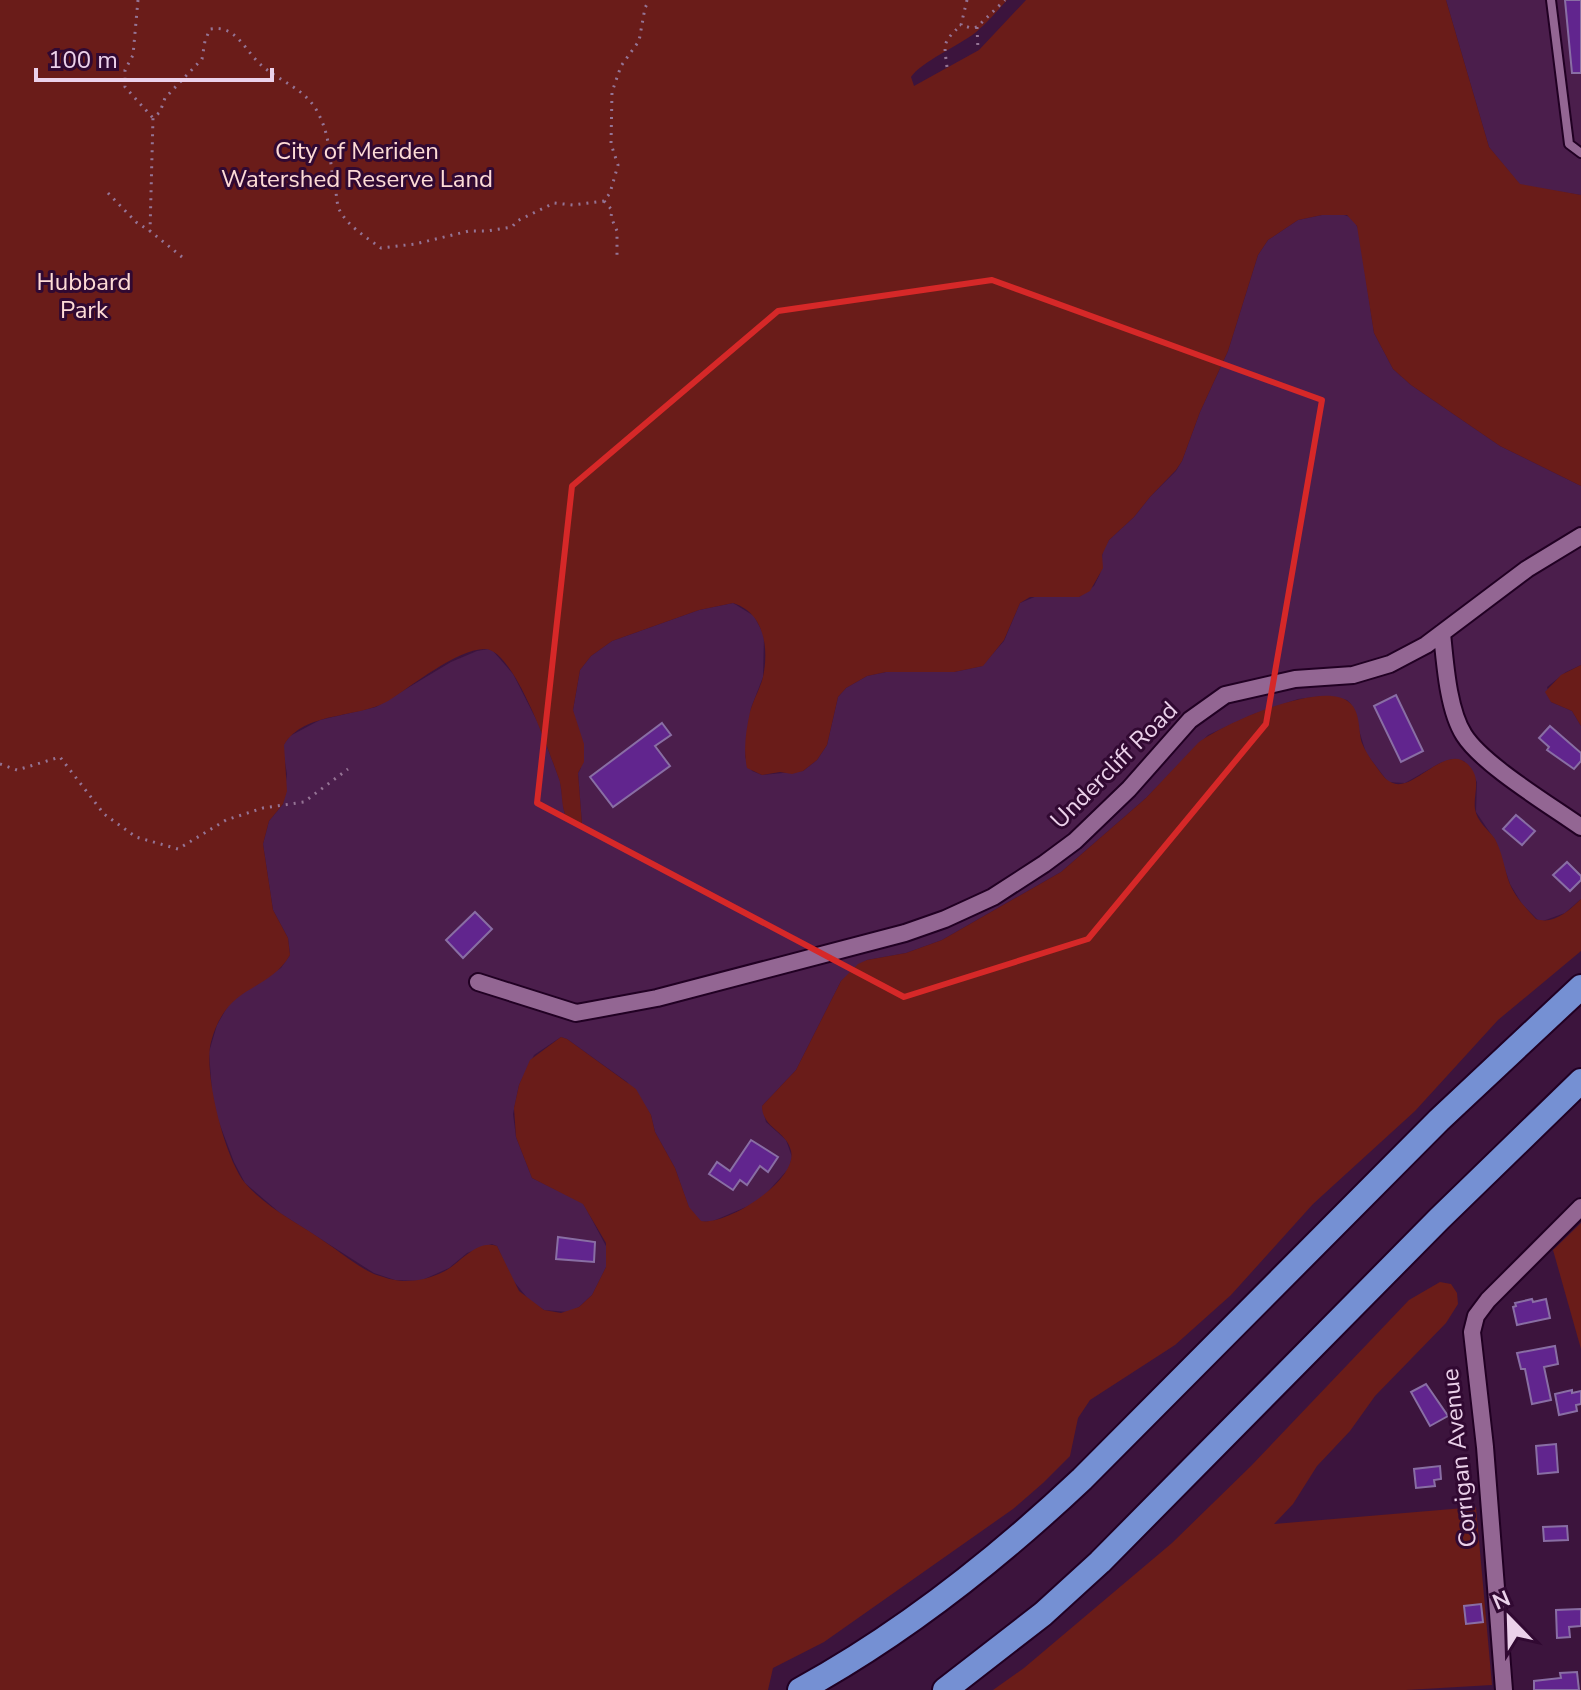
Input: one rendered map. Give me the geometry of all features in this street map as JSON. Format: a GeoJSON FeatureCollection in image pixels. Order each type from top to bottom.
{"type":"FeatureCollection","features":[{"type":"Feature","properties":{"kind":"highway"},"geometry":{"type":"LineString","coordinates":[[800,1690],[912,1621],[1038,1521],[1439,1120],[1581,987]]}},
{"type":"Feature","properties":{"kind":"highway"},"geometry":{"type":"LineString","coordinates":[[945,1690],[1043,1614],[1118,1545],[1581,1081]]}},
{"type":"Feature","properties":{"kind":"street","name":"Undercliff Road"},"geometry":{"type":"LineString","coordinates":[[478,982],[576,1013],[657,998],[905,933],[945,919],[993,897],[1075,841],[1129,789],[1190,720],[1225,695],[1295,679],[1353,675],[1390,664],[1426,645],[1527,569],[1581,536]]}},
{"type":"Feature","properties":{"kind":"street"},"geometry":{"type":"LineString","coordinates":[[1442,633],[1448,687],[1464,735],[1486,759],[1581,827]]}},
{"type":"Feature","properties":{"kind":"street","name":"Corrigan Avenue"},"geometry":{"type":"LineString","coordinates":[[1504,1690],[1472,1332],[1476,1316],[1488,1300],[1581,1207]]}},
{"type":"Feature","properties":{"kind":"lane"},"geometry":{"type":"LineString","coordinates":[[1551,0],[1569,144],[1581,153]]}},
{"type":"Feature","properties":{"kind":"path"},"geometry":{"type":"LineString","coordinates":[[138,0],[133,55],[125,70],[125,87],[153,118],[150,231]]}},
{"type":"Feature","properties":{"kind":"path"},"geometry":{"type":"LineString","coordinates":[[153,118],[160,112],[165,98],[202,59],[210,29],[225,29],[238,36],[260,65],[302,92],[316,109],[330,141],[329,167],[339,211],[381,248],[415,244],[469,231],[512,227],[517,221],[554,203],[573,205],[604,201],[610,193],[618,165],[611,144],[614,137],[612,92],[621,66],[639,41],[649,0]]}},
{"type":"Feature","properties":{"kind":"path"},"geometry":{"type":"LineString","coordinates":[[947,67],[945,44],[961,25],[967,0]]}},
{"type":"Feature","properties":{"kind":"path"},"geometry":{"type":"LineString","coordinates":[[961,25],[977,27],[1005,0]]}},
{"type":"Feature","properties":{"kind":"path"},"geometry":{"type":"LineString","coordinates":[[977,27],[978,50]]}},
{"type":"Feature","properties":{"kind":"path"},"geometry":{"type":"LineString","coordinates":[[978,36],[982,41]]}},
{"type":"Feature","properties":{"kind":"path"},"geometry":{"type":"LineString","coordinates":[[108,193],[136,222],[182,257]]}},
{"type":"Feature","properties":{"kind":"path"},"geometry":{"type":"LineString","coordinates":[[604,201],[612,210],[611,217],[617,231],[617,255]]}},
{"type":"Feature","properties":{"kind":"path"},"geometry":{"type":"LineString","coordinates":[[0,764],[17,770],[60,757],[104,814],[136,837],[178,849],[226,820],[263,808],[304,802],[348,769]]}},
{"type":"Feature","properties":{"kind":"highlighted area"},"geometry":{"type":"Polygon","coordinates":[[[992,280],[1322,400],[1266,724],[1088,939],[904,997],[537,803],[572,486],[778,311],[992,280]]]}},
{"type":"Feature","properties":{"kind":"shaded area"},"geometry":{"type":"Polygon","coordinates":[[[1446,0],[1581,0],[1581,195],[1520,185],[1489,147],[1446,0]]]}},
{"type":"Feature","properties":{"kind":"shaded area"},"geometry":{"type":"Polygon","coordinates":[[[1341,214],[1353,218],[1359,231],[1374,333],[1393,369],[1411,385],[1500,446],[1581,486],[1581,665],[1547,687],[1551,702],[1572,711],[1581,726],[1581,899],[1565,913],[1540,922],[1522,904],[1510,884],[1495,840],[1476,812],[1477,782],[1464,761],[1452,759],[1440,763],[1405,783],[1388,782],[1366,753],[1351,704],[1347,700],[1324,696],[1298,699],[1254,714],[1208,735],[1146,798],[1061,872],[942,940],[906,953],[867,960],[841,981],[796,1070],[762,1106],[766,1122],[786,1140],[792,1157],[789,1168],[753,1204],[713,1221],[701,1222],[689,1208],[675,1168],[655,1132],[651,1115],[627,1082],[561,1037],[534,1055],[519,1085],[513,1114],[516,1137],[532,1178],[583,1203],[607,1248],[606,1267],[592,1295],[569,1312],[544,1310],[529,1300],[512,1279],[497,1246],[492,1244],[467,1253],[449,1268],[420,1281],[395,1280],[374,1273],[280,1213],[245,1183],[217,1117],[209,1052],[217,1025],[229,1004],[242,992],[281,968],[290,955],[288,938],[273,910],[263,844],[269,821],[283,804],[287,774],[283,745],[290,736],[320,720],[376,707],[451,662],[488,649],[513,674],[538,723],[560,781],[568,821],[582,824],[578,773],[581,768],[573,710],[580,670],[591,656],[612,641],[699,610],[733,603],[754,616],[764,635],[763,677],[751,708],[745,757],[752,771],[762,775],[803,771],[817,760],[827,745],[838,697],[846,688],[867,676],[886,672],[954,672],[982,666],[1004,641],[1020,603],[1037,596],[1079,597],[1094,586],[1100,574],[1103,549],[1109,540],[1134,517],[1182,461],[1228,351],[1258,255],[1268,240],[1298,220],[1341,214]]]}},
{"type":"Feature","properties":{"kind":"green space"},"geometry":{"type":"Polygon","coordinates":[[[0,0],[1007,0],[975,33],[916,71],[911,77],[914,86],[979,50],[1026,0],[1446,0],[1489,147],[1520,184],[1581,195],[1581,486],[1500,446],[1411,385],[1393,369],[1374,333],[1357,226],[1347,215],[1322,215],[1298,220],[1268,240],[1258,255],[1228,351],[1182,461],[1134,517],[1109,540],[1102,555],[1103,568],[1090,591],[1079,597],[1030,597],[1020,603],[1004,640],[983,666],[954,672],[886,672],[867,676],[846,688],[838,697],[827,745],[817,760],[803,771],[762,775],[747,768],[746,733],[751,708],[763,677],[765,644],[752,615],[733,603],[699,610],[612,641],[591,656],[580,670],[573,710],[584,744],[584,762],[578,773],[582,824],[572,825],[565,814],[559,779],[519,684],[508,666],[496,654],[485,649],[448,661],[375,707],[304,726],[284,745],[287,791],[283,804],[269,821],[263,844],[273,910],[288,938],[290,955],[270,977],[237,998],[227,1009],[218,1023],[209,1056],[213,1093],[223,1136],[237,1171],[263,1201],[374,1274],[400,1281],[425,1279],[445,1271],[476,1248],[497,1246],[519,1291],[544,1310],[561,1313],[579,1307],[592,1295],[606,1267],[606,1243],[583,1204],[532,1178],[516,1137],[514,1108],[519,1085],[530,1060],[561,1037],[567,1039],[636,1089],[675,1168],[689,1207],[701,1221],[713,1221],[743,1209],[772,1187],[790,1163],[789,1144],[766,1120],[762,1106],[796,1070],[841,981],[858,964],[906,953],[942,940],[1061,872],[1146,798],[1198,743],[1250,715],[1319,696],[1337,697],[1350,703],[1358,717],[1365,750],[1384,776],[1396,784],[1414,779],[1444,761],[1463,760],[1476,778],[1476,814],[1495,839],[1516,896],[1536,919],[1542,920],[1555,918],[1581,899],[1581,951],[1498,1020],[1415,1111],[1313,1204],[1231,1295],[1175,1345],[1090,1400],[1078,1418],[1070,1456],[1043,1483],[1013,1509],[824,1642],[773,1668],[768,1690],[0,1690],[0,0]]]}},
{"type":"Feature","properties":{"kind":"green space"},"geometry":{"type":"Polygon","coordinates":[[[1581,665],[1581,726],[1572,711],[1551,702],[1545,692],[1561,675],[1581,665]]]}},
{"type":"Feature","properties":{"kind":"green space"},"geometry":{"type":"Polygon","coordinates":[[[1581,1223],[1581,1349],[1553,1250],[1581,1223]]]}},
{"type":"Feature","properties":{"kind":"green space"},"geometry":{"type":"Polygon","coordinates":[[[1440,1282],[1451,1284],[1457,1293],[1458,1304],[1446,1323],[1375,1396],[1350,1431],[1317,1466],[1293,1504],[1274,1524],[1476,1507],[1492,1685],[1406,1690],[993,1690],[1024,1668],[1172,1543],[1251,1466],[1409,1300],[1440,1282]]]}},
{"type":"Feature","properties":{"kind":"building"},"geometry":{"type":"Polygon","coordinates":[[[1565,0],[1581,0],[1581,73],[1572,73],[1565,0]]]}},
{"type":"Feature","properties":{"kind":"building"},"geometry":{"type":"Polygon","coordinates":[[[1396,695],[1423,751],[1401,762],[1374,706],[1396,695]]]}},
{"type":"Feature","properties":{"kind":"building"},"geometry":{"type":"Polygon","coordinates":[[[662,723],[671,735],[655,746],[670,766],[613,807],[590,777],[662,723]]]}},
{"type":"Feature","properties":{"kind":"building"},"geometry":{"type":"Polygon","coordinates":[[[1550,726],[1581,753],[1581,761],[1574,769],[1547,750],[1549,747],[1539,738],[1550,726]]]}},
{"type":"Feature","properties":{"kind":"building"},"geometry":{"type":"Polygon","coordinates":[[[1516,815],[1535,831],[1522,845],[1503,829],[1516,815]]]}},
{"type":"Feature","properties":{"kind":"building"},"geometry":{"type":"Polygon","coordinates":[[[1567,862],[1581,876],[1570,891],[1553,875],[1567,862]]]}},
{"type":"Feature","properties":{"kind":"building"},"geometry":{"type":"Polygon","coordinates":[[[475,912],[492,929],[463,958],[446,940],[475,912]]]}},
{"type":"Feature","properties":{"kind":"building"},"geometry":{"type":"Polygon","coordinates":[[[751,1140],[778,1157],[768,1172],[760,1166],[747,1185],[740,1180],[733,1190],[709,1174],[717,1162],[730,1171],[751,1140]]]}},
{"type":"Feature","properties":{"kind":"building"},"geometry":{"type":"Polygon","coordinates":[[[558,1237],[595,1242],[594,1262],[556,1259],[558,1237]]]}},
{"type":"Feature","properties":{"kind":"building"},"geometry":{"type":"Polygon","coordinates":[[[1532,1299],[1533,1302],[1546,1299],[1550,1318],[1517,1325],[1515,1303],[1532,1299]]]}},
{"type":"Feature","properties":{"kind":"building"},"geometry":{"type":"Polygon","coordinates":[[[1555,1346],[1558,1364],[1544,1367],[1551,1400],[1532,1404],[1525,1369],[1521,1369],[1517,1353],[1555,1346]]]}},
{"type":"Feature","properties":{"kind":"building"},"geometry":{"type":"Polygon","coordinates":[[[1426,1384],[1448,1416],[1430,1426],[1411,1392],[1426,1384]]]}},
{"type":"Feature","properties":{"kind":"building"},"geometry":{"type":"Polygon","coordinates":[[[1572,1390],[1572,1393],[1581,1391],[1581,1404],[1576,1405],[1577,1411],[1559,1415],[1555,1394],[1572,1390]]]}},
{"type":"Feature","properties":{"kind":"building"},"geometry":{"type":"Polygon","coordinates":[[[1556,1444],[1558,1472],[1538,1474],[1536,1446],[1556,1444]]]}},
{"type":"Feature","properties":{"kind":"building"},"geometry":{"type":"Polygon","coordinates":[[[1440,1466],[1441,1479],[1434,1480],[1435,1486],[1416,1488],[1414,1469],[1440,1466]]]}},
{"type":"Feature","properties":{"kind":"building"},"geometry":{"type":"Polygon","coordinates":[[[1567,1526],[1568,1540],[1544,1541],[1543,1527],[1567,1526]]]}},
{"type":"Feature","properties":{"kind":"building"},"geometry":{"type":"Polygon","coordinates":[[[1481,1604],[1483,1622],[1466,1624],[1464,1606],[1481,1604]]]}},
{"type":"Feature","properties":{"kind":"building"},"geometry":{"type":"Polygon","coordinates":[[[1581,1609],[1581,1626],[1569,1627],[1570,1637],[1557,1638],[1556,1610],[1581,1609]]]}},
{"type":"Feature","properties":{"kind":"building"},"geometry":{"type":"Polygon","coordinates":[[[1577,1672],[1579,1690],[1534,1690],[1534,1681],[1561,1678],[1560,1673],[1577,1672]]]}},
{"type":"Feature","properties":{"kind":"park label","name":"City of Meriden Watershed Reserve Land"},"geometry":{"type":"Point","coordinates":[357,165]}},
{"type":"Feature","properties":{"kind":"park label","name":"Hubbard Park"},"geometry":{"type":"Point","coordinates":[84,296]}}]}
